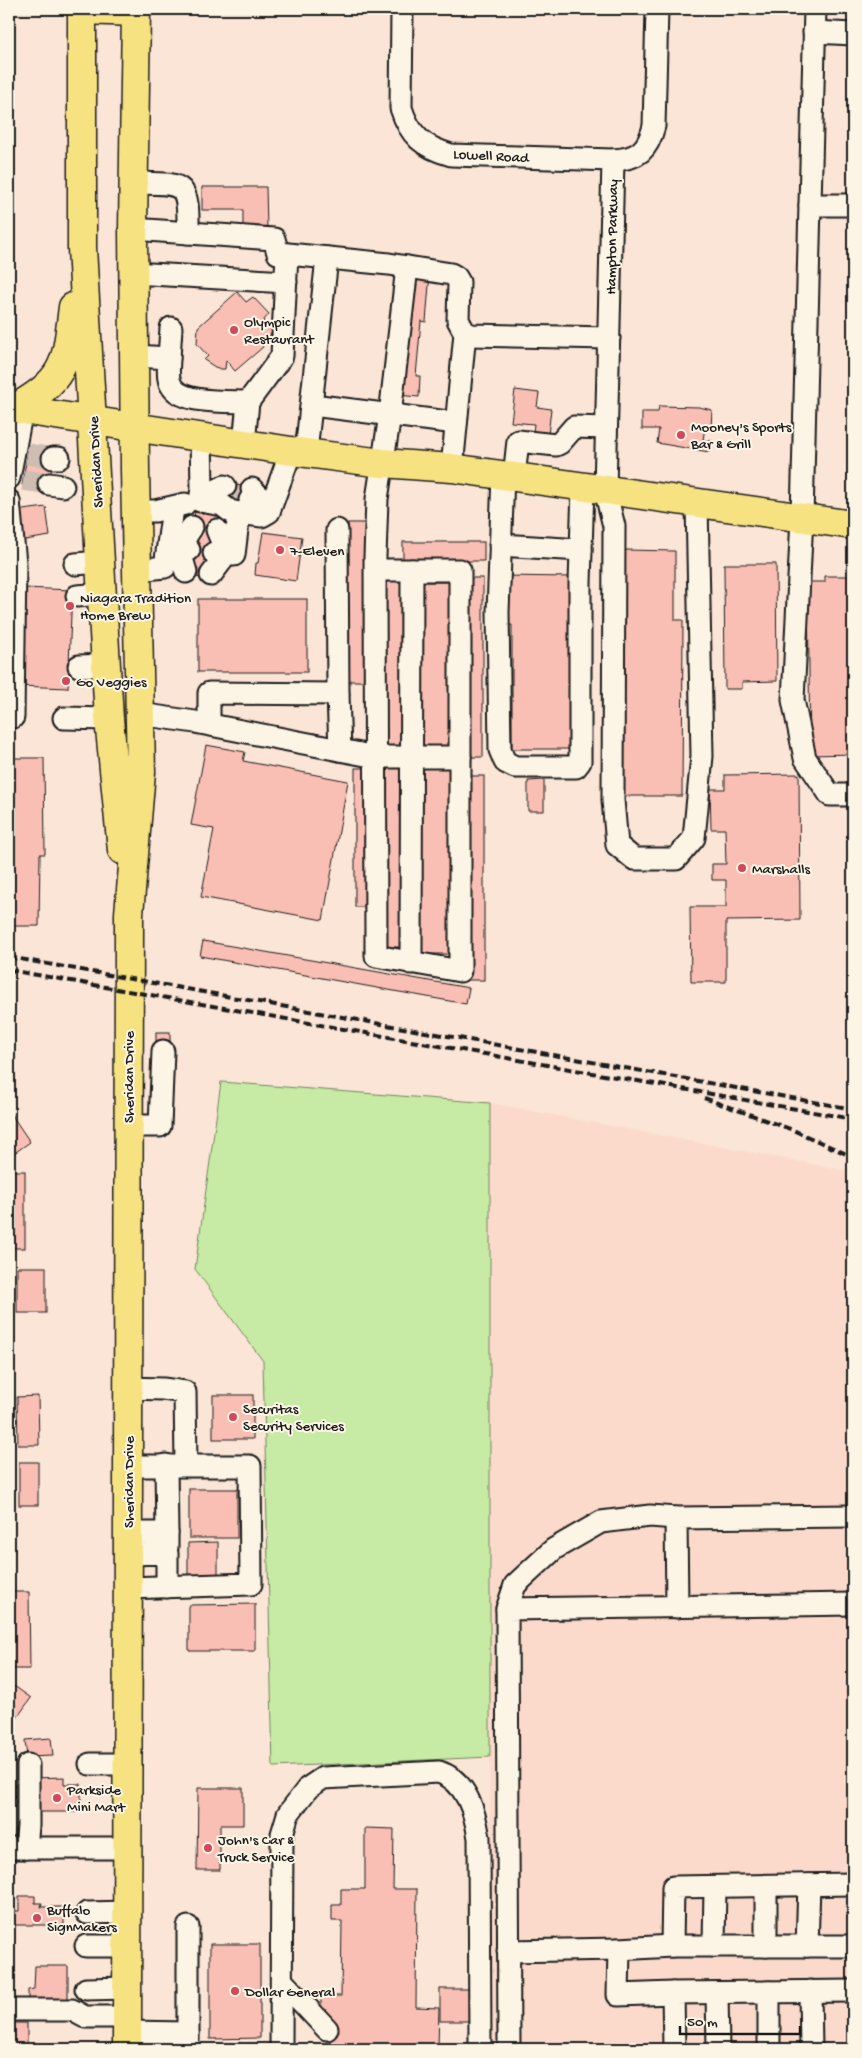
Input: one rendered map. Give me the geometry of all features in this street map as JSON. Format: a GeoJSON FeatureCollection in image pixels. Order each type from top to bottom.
{"type":"FeatureCollection","features":[{"type":"Feature","properties":{"kind":"main road"},"geometry":{"type":"LineString","coordinates":[[82,9],[136,10]]}},
{"type":"Feature","properties":{"kind":"main road","name":"Sheridan Drive"},"geometry":{"type":"LineString","coordinates":[[82,9],[82,248],[92,420],[87,563],[89,595],[106,665],[109,719],[129,914]]}},
{"type":"Feature","properties":{"kind":"main road","name":"Sheridan Drive"},"geometry":{"type":"LineString","coordinates":[[127,2033],[129,914],[141,772],[132,230],[136,10]]}},
{"type":"Feature","properties":{"kind":"main road"},"geometry":{"type":"LineString","coordinates":[[15,409],[36,396],[54,380],[63,364],[67,353],[82,248]]}},
{"type":"Feature","properties":{"kind":"main road"},"geometry":{"type":"LineString","coordinates":[[15,409],[382,463],[452,468],[853,525]]}},
{"type":"Feature","properties":{"kind":"street","name":"Lowell Road"},"geometry":{"type":"LineString","coordinates":[[402,9],[400,108],[405,122],[412,133],[423,143],[436,151],[451,155],[613,160]]}},
{"type":"Feature","properties":{"kind":"street","name":"Hampton Parkway"},"geometry":{"type":"LineString","coordinates":[[594,488],[606,428],[613,160],[625,160],[636,155],[650,139],[654,126],[657,9]]}},
{"type":"Feature","properties":{"kind":"street"},"geometry":{"type":"LineString","coordinates":[[815,9],[802,517],[793,700],[805,758],[830,795],[853,795]]}},
{"type":"Feature","properties":{"kind":"street"},"geometry":{"type":"LineString","coordinates":[[814,32],[853,34],[853,30]]}},
{"type":"Feature","properties":{"kind":"street"},"geometry":{"type":"LineString","coordinates":[[133,183],[167,184],[179,187],[184,192],[189,204],[188,233]]}},
{"type":"Feature","properties":{"kind":"street"},"geometry":{"type":"LineString","coordinates":[[810,205],[853,206]]}},
{"type":"Feature","properties":{"kind":"street"},"geometry":{"type":"LineString","coordinates":[[132,230],[274,239],[278,253],[407,267],[451,274],[456,277],[458,282],[458,320],[465,333],[452,468]]}},
{"type":"Feature","properties":{"kind":"street"},"geometry":{"type":"LineString","coordinates":[[244,443],[248,402],[282,356],[287,254]]}},
{"type":"Feature","properties":{"kind":"street"},"geometry":{"type":"LineString","coordinates":[[201,437],[214,492],[222,505],[230,512],[255,499],[299,451],[312,405],[326,258]]}},
{"type":"Feature","properties":{"kind":"street"},"geometry":{"type":"LineString","coordinates":[[375,570],[460,570],[460,971],[376,956],[375,570],[377,499],[390,415],[407,267]]}},
{"type":"Feature","properties":{"kind":"street"},"geometry":{"type":"LineString","coordinates":[[133,273],[286,282]]}},
{"type":"Feature","properties":{"kind":"street"},"geometry":{"type":"LineString","coordinates":[[171,328],[168,376],[172,388],[184,397],[248,402]]}},
{"type":"Feature","properties":{"kind":"street"},"geometry":{"type":"LineString","coordinates":[[465,333],[471,335],[609,338]]}},
{"type":"Feature","properties":{"kind":"street"},"geometry":{"type":"LineString","coordinates":[[135,356],[169,358]]}},
{"type":"Feature","properties":{"kind":"street"},"geometry":{"type":"LineString","coordinates":[[312,405],[456,423]]}},
{"type":"Feature","properties":{"kind":"street"},"geometry":{"type":"LineString","coordinates":[[13,717],[15,409]]}},
{"type":"Feature","properties":{"kind":"street"},"geometry":{"type":"LineString","coordinates":[[594,488],[581,550],[580,762],[576,767],[515,767],[505,762],[500,750],[498,612],[500,545],[509,476],[518,441],[556,445],[560,443],[574,426],[606,428]]}},
{"type":"Feature","properties":{"kind":"street"},"geometry":{"type":"LineString","coordinates":[[594,488],[614,526],[613,800],[616,845],[634,859],[676,859],[694,838],[702,756],[696,503]]}},
{"type":"Feature","properties":{"kind":"street"},"geometry":{"type":"LineString","coordinates":[[136,511],[173,508],[214,492]]}},
{"type":"Feature","properties":{"kind":"street"},"geometry":{"type":"LineString","coordinates":[[221,554],[234,555],[255,499]]}},
{"type":"Feature","properties":{"kind":"street"},"geometry":{"type":"LineString","coordinates":[[173,508],[179,548],[186,572]]}},
{"type":"Feature","properties":{"kind":"street"},"geometry":{"type":"LineString","coordinates":[[137,570],[165,567],[192,527]]}},
{"type":"Feature","properties":{"kind":"street"},"geometry":{"type":"LineString","coordinates":[[211,575],[221,554],[217,530]]}},
{"type":"Feature","properties":{"kind":"street"},"geometry":{"type":"LineString","coordinates":[[337,530],[340,750]]}},
{"type":"Feature","properties":{"kind":"street"},"geometry":{"type":"LineString","coordinates":[[500,545],[581,550]]}},
{"type":"Feature","properties":{"kind":"street"},"geometry":{"type":"LineString","coordinates":[[412,570],[412,963]]}},
{"type":"Feature","properties":{"kind":"street"},"geometry":{"type":"LineString","coordinates":[[79,666],[106,665]]}},
{"type":"Feature","properties":{"kind":"street"},"geometry":{"type":"LineString","coordinates":[[209,724],[209,693],[338,694]]}},
{"type":"Feature","properties":{"kind":"street"},"geometry":{"type":"LineString","coordinates":[[140,714],[209,724],[376,757],[460,757]]}},
{"type":"Feature","properties":{"kind":"street"},"geometry":{"type":"LineString","coordinates":[[64,718],[109,719]]}},
{"type":"Feature","properties":{"kind":"street"},"geometry":{"type":"LineString","coordinates":[[128,1126],[160,1126],[163,1051]]}},
{"type":"Feature","properties":{"kind":"street"},"geometry":{"type":"LineString","coordinates":[[128,1388],[164,1389],[185,1392],[167,1543],[167,1587]]}},
{"type":"Feature","properties":{"kind":"street"},"geometry":{"type":"LineString","coordinates":[[128,1466],[250,1466],[251,1584],[128,1588]]}},
{"type":"Feature","properties":{"kind":"street"},"geometry":{"type":"LineString","coordinates":[[509,2049],[507,1609],[515,1585],[554,1549],[601,1522],[650,1516],[676,1518],[853,1516]]}},
{"type":"Feature","properties":{"kind":"street"},"geometry":{"type":"LineString","coordinates":[[676,1518],[677,1607]]}},
{"type":"Feature","properties":{"kind":"street"},"geometry":{"type":"LineString","coordinates":[[128,1544],[167,1543]]}},
{"type":"Feature","properties":{"kind":"street"},"geometry":{"type":"LineString","coordinates":[[507,1609],[853,1604]]}},
{"type":"Feature","properties":{"kind":"street"},"geometry":{"type":"LineString","coordinates":[[90,1764],[127,1764]]}},
{"type":"Feature","properties":{"kind":"street"},"geometry":{"type":"LineString","coordinates":[[28,1765],[28,1826],[17,1848],[128,1848]]}},
{"type":"Feature","properties":{"kind":"street"},"geometry":{"type":"LineString","coordinates":[[281,2049],[282,1834],[288,1814],[308,1788],[323,1778],[439,1772],[450,1776],[464,1792],[475,1814],[478,1838],[480,2049]]}},
{"type":"Feature","properties":{"kind":"street"},"geometry":{"type":"LineString","coordinates":[[672,1946],[673,1887],[853,1884]]}},
{"type":"Feature","properties":{"kind":"street"},"geometry":{"type":"LineString","coordinates":[[807,1946],[809,1885]]}},
{"type":"Feature","properties":{"kind":"street"},"geometry":{"type":"LineString","coordinates":[[766,1886],[766,1946]]}},
{"type":"Feature","properties":{"kind":"street"},"geometry":{"type":"LineString","coordinates":[[714,1946],[715,1887]]}},
{"type":"Feature","properties":{"kind":"street"},"geometry":{"type":"LineString","coordinates":[[87,1913],[127,1912]]}},
{"type":"Feature","properties":{"kind":"street"},"geometry":{"type":"LineString","coordinates":[[9,2010],[72,2010],[127,2033],[188,2041],[188,1927]]}},
{"type":"Feature","properties":{"kind":"street"},"geometry":{"type":"LineString","coordinates":[[86,1946],[127,1946]]}},
{"type":"Feature","properties":{"kind":"street"},"geometry":{"type":"LineString","coordinates":[[508,1951],[672,1946],[853,1946]]}},
{"type":"Feature","properties":{"kind":"street"},"geometry":{"type":"LineString","coordinates":[[619,1949],[618,1995],[853,1991]]}},
{"type":"Feature","properties":{"kind":"street"},"geometry":{"type":"LineString","coordinates":[[282,1981],[327,2029]]}},
{"type":"Feature","properties":{"kind":"street"},"geometry":{"type":"LineString","coordinates":[[86,1989],[127,1988]]}},
{"type":"Feature","properties":{"kind":"street"},"geometry":{"type":"LineString","coordinates":[[769,1992],[769,2049]]}},
{"type":"Feature","properties":{"kind":"street"},"geometry":{"type":"LineString","coordinates":[[810,1992],[811,2049]]}},
{"type":"Feature","properties":{"kind":"street"},"geometry":{"type":"LineString","coordinates":[[673,1993],[674,2049]]}},
{"type":"Feature","properties":{"kind":"street"},"geometry":{"type":"LineString","coordinates":[[717,1993],[718,2049]]}},
{"type":"Feature","properties":{"kind":"shaded area"},"geometry":{"type":"Polygon","coordinates":[[[490,1103],[853,1172],[853,2049],[490,2049],[490,1103]]]}},
{"type":"Feature","properties":{"kind":"green space"},"geometry":{"type":"Polygon","coordinates":[[[221,1082],[490,1103],[490,1757],[273,1767],[263,1361],[195,1269],[221,1082]]]}},
{"type":"Feature","properties":{"kind":"building"},"geometry":{"type":"Polygon","coordinates":[[[202,187],[266,187],[267,228],[243,228],[243,210],[202,210],[202,187]]]}},
{"type":"Feature","properties":{"kind":"building"},"geometry":{"type":"Polygon","coordinates":[[[396,257],[431,260],[426,322],[421,321],[416,376],[420,376],[419,397],[386,394],[396,257]]]}},
{"type":"Feature","properties":{"kind":"building","name":"Olympic Restaurant"},"geometry":{"type":"Polygon","coordinates":[[[237,292],[246,302],[253,297],[269,314],[263,321],[273,332],[261,344],[263,347],[235,371],[226,360],[225,369],[221,369],[204,360],[208,356],[197,344],[198,327],[237,292]]]}},
{"type":"Feature","properties":{"kind":"building"},"geometry":{"type":"Polygon","coordinates":[[[515,390],[539,393],[537,407],[551,409],[548,435],[533,433],[534,424],[511,422],[515,390]]]}},
{"type":"Feature","properties":{"kind":"building","name":"Mooney's Sports Bar & Grill"},"geometry":{"type":"Polygon","coordinates":[[[659,406],[699,407],[712,410],[711,428],[705,427],[703,440],[712,441],[709,452],[657,443],[659,429],[642,429],[642,412],[658,412],[659,406]]]}},
{"type":"Feature","properties":{"kind":"building"},"geometry":{"type":"Polygon","coordinates":[[[28,450],[54,454],[48,489],[22,485],[28,450]]]}},
{"type":"Feature","properties":{"kind":"building"},"geometry":{"type":"Polygon","coordinates":[[[225,484],[252,487],[250,503],[223,499],[225,484]]]}},
{"type":"Feature","properties":{"kind":"building"},"geometry":{"type":"Polygon","coordinates":[[[46,507],[50,536],[19,541],[15,511],[46,507]]]}},
{"type":"Feature","properties":{"kind":"building"},"geometry":{"type":"Polygon","coordinates":[[[195,511],[219,514],[211,579],[186,576],[195,511]]]}},
{"type":"Feature","properties":{"kind":"building"},"geometry":{"type":"Polygon","coordinates":[[[348,523],[367,523],[367,681],[348,681],[348,523]]]}},
{"type":"Feature","properties":{"kind":"building","name":"7-Eleven"},"geometry":{"type":"Polygon","coordinates":[[[263,532],[302,537],[296,581],[255,575],[263,532]]]}},
{"type":"Feature","properties":{"kind":"building"},"geometry":{"type":"Polygon","coordinates":[[[403,542],[484,542],[484,561],[403,561],[403,542]]]}},
{"type":"Feature","properties":{"kind":"building"},"geometry":{"type":"Polygon","coordinates":[[[625,550],[675,551],[675,620],[683,620],[682,796],[624,796],[625,550]]]}},
{"type":"Feature","properties":{"kind":"building"},"geometry":{"type":"Polygon","coordinates":[[[724,564],[776,564],[777,681],[742,682],[742,689],[725,689],[724,564]]]}},
{"type":"Feature","properties":{"kind":"building"},"geometry":{"type":"Polygon","coordinates":[[[503,576],[571,577],[570,749],[512,749],[512,625],[503,625],[503,576]]]}},
{"type":"Feature","properties":{"kind":"building"},"geometry":{"type":"Polygon","coordinates":[[[825,576],[853,576],[853,754],[810,755],[808,582],[825,582],[825,576]]]}},
{"type":"Feature","properties":{"kind":"building"},"geometry":{"type":"Polygon","coordinates":[[[469,578],[483,578],[483,757],[469,757],[469,578]]]}},
{"type":"Feature","properties":{"kind":"building"},"geometry":{"type":"Polygon","coordinates":[[[385,581],[404,581],[404,747],[385,747],[385,581]]]}},
{"type":"Feature","properties":{"kind":"building"},"geometry":{"type":"Polygon","coordinates":[[[421,582],[451,582],[451,746],[421,746],[421,582]]]}},
{"type":"Feature","properties":{"kind":"building"},"geometry":{"type":"Polygon","coordinates":[[[24,588],[72,590],[68,688],[19,686],[24,588]]]}},
{"type":"Feature","properties":{"kind":"building"},"geometry":{"type":"Polygon","coordinates":[[[198,599],[307,599],[307,672],[198,672],[198,599]]]}},
{"type":"Feature","properties":{"kind":"building"},"geometry":{"type":"Polygon","coordinates":[[[206,745],[245,752],[243,761],[348,781],[323,920],[201,897],[214,829],[191,825],[206,745]]]}},
{"type":"Feature","properties":{"kind":"building"},"geometry":{"type":"Polygon","coordinates":[[[9,758],[44,758],[45,854],[40,854],[39,926],[9,926],[9,758]]]}},
{"type":"Feature","properties":{"kind":"building"},"geometry":{"type":"Polygon","coordinates":[[[355,768],[367,768],[367,907],[355,907],[355,768]]]}},
{"type":"Feature","properties":{"kind":"building"},"geometry":{"type":"Polygon","coordinates":[[[384,768],[403,768],[403,947],[384,947],[384,768]]]}},
{"type":"Feature","properties":{"kind":"building"},"geometry":{"type":"Polygon","coordinates":[[[421,768],[451,768],[451,954],[421,954],[421,768]]]}},
{"type":"Feature","properties":{"kind":"building"},"geometry":{"type":"Polygon","coordinates":[[[799,774],[800,920],[726,921],[726,982],[691,982],[690,907],[726,907],[726,880],[712,880],[712,864],[726,864],[725,829],[711,829],[710,789],[725,789],[725,775],[799,774]]]}},
{"type":"Feature","properties":{"kind":"building"},"geometry":{"type":"Polygon","coordinates":[[[468,776],[484,776],[484,980],[468,980],[468,776]]]}},
{"type":"Feature","properties":{"kind":"building"},"geometry":{"type":"Polygon","coordinates":[[[544,780],[544,811],[528,811],[528,781],[544,780]]]}},
{"type":"Feature","properties":{"kind":"building"},"geometry":{"type":"Polygon","coordinates":[[[203,941],[469,988],[466,1004],[200,956],[203,941]]]}},
{"type":"Feature","properties":{"kind":"building"},"geometry":{"type":"Polygon","coordinates":[[[156,1032],[170,1032],[170,1047],[156,1047],[156,1032]]]}},
{"type":"Feature","properties":{"kind":"building"},"geometry":{"type":"Polygon","coordinates":[[[9,1111],[30,1142],[13,1154],[9,1147],[9,1111]]]}},
{"type":"Feature","properties":{"kind":"building"},"geometry":{"type":"Polygon","coordinates":[[[9,1171],[25,1171],[25,1248],[9,1248],[9,1171]]]}},
{"type":"Feature","properties":{"kind":"building"},"geometry":{"type":"Polygon","coordinates":[[[17,1267],[46,1267],[46,1313],[17,1313],[17,1267]]]}},
{"type":"Feature","properties":{"kind":"building","name":"Securitas Security Services"},"geometry":{"type":"Polygon","coordinates":[[[213,1395],[253,1395],[253,1439],[213,1439],[213,1395]]]}},
{"type":"Feature","properties":{"kind":"building"},"geometry":{"type":"Polygon","coordinates":[[[38,1396],[39,1445],[18,1445],[17,1397],[38,1396]]]}},
{"type":"Feature","properties":{"kind":"building"},"geometry":{"type":"Polygon","coordinates":[[[19,1462],[38,1462],[38,1505],[19,1505],[19,1462]]]}},
{"type":"Feature","properties":{"kind":"building"},"geometry":{"type":"Polygon","coordinates":[[[189,1489],[237,1489],[237,1538],[189,1538],[189,1489]]]}},
{"type":"Feature","properties":{"kind":"building"},"geometry":{"type":"Polygon","coordinates":[[[218,1542],[218,1579],[188,1579],[188,1543],[218,1542]]]}},
{"type":"Feature","properties":{"kind":"building"},"geometry":{"type":"Polygon","coordinates":[[[9,1592],[29,1592],[30,1669],[10,1669],[9,1592]]]}},
{"type":"Feature","properties":{"kind":"building"},"geometry":{"type":"Polygon","coordinates":[[[255,1604],[255,1651],[189,1651],[189,1605],[255,1604]]]}},
{"type":"Feature","properties":{"kind":"building"},"geometry":{"type":"Polygon","coordinates":[[[14,1686],[31,1698],[9,1729],[9,1693],[14,1686]]]}},
{"type":"Feature","properties":{"kind":"building"},"geometry":{"type":"Polygon","coordinates":[[[51,1738],[53,1756],[27,1757],[25,1740],[51,1738]]]}},
{"type":"Feature","properties":{"kind":"building","name":"Parkside Mini Mart"},"geometry":{"type":"Polygon","coordinates":[[[64,1777],[64,1784],[81,1784],[81,1812],[33,1812],[33,1778],[64,1777]]]}},
{"type":"Feature","properties":{"kind":"building","name":"John's Car & Truck Service"},"geometry":{"type":"Polygon","coordinates":[[[198,1788],[243,1788],[243,1825],[220,1825],[220,1870],[197,1870],[198,1788]]]}},
{"type":"Feature","properties":{"kind":"building"},"geometry":{"type":"Polygon","coordinates":[[[365,1828],[394,1829],[393,1889],[417,1889],[416,2007],[439,2008],[438,2049],[334,2049],[334,2042],[327,2042],[327,2014],[321,2014],[321,1996],[341,1996],[342,1921],[332,1921],[332,1905],[341,1905],[341,1889],[365,1889],[365,1828]]]}},
{"type":"Feature","properties":{"kind":"building","name":"Buffalo SignMakers"},"geometry":{"type":"Polygon","coordinates":[[[19,1896],[35,1896],[35,1903],[42,1903],[41,1907],[64,1907],[64,1925],[9,1925],[9,1911],[19,1911],[19,1896]]]}},
{"type":"Feature","properties":{"kind":"building","name":"Dollar General"},"geometry":{"type":"Polygon","coordinates":[[[210,1944],[260,1944],[260,2038],[210,2039],[210,1944]]]}},
{"type":"Feature","properties":{"kind":"building"},"geometry":{"type":"Polygon","coordinates":[[[35,1966],[68,1966],[68,2001],[28,2001],[28,1990],[34,1989],[35,1966]]]}},
{"type":"Feature","properties":{"kind":"building"},"geometry":{"type":"Polygon","coordinates":[[[440,1989],[477,1989],[477,2021],[440,2021],[440,1989]]]}},
{"type":"Feature","properties":{"kind":"building"},"geometry":{"type":"Polygon","coordinates":[[[9,2023],[27,2023],[27,2049],[9,2049],[9,2023]]]}},
{"type":"Feature","properties":{"kind":"tunnel"},"geometry":{"type":"LineString","coordinates":[[27,454],[53,458]]}},
{"type":"Feature","properties":{"kind":"tunnel"},"geometry":{"type":"LineString","coordinates":[[23,480],[49,484]]}},
{"type":"Feature","properties":{"kind":"tunnel"},"geometry":{"type":"LineString","coordinates":[[224,498],[250,500]]}},
{"type":"Feature","properties":{"kind":"railway"},"geometry":{"type":"LineString","coordinates":[[9,957],[853,1109]]}},
{"type":"Feature","properties":{"kind":"railway"},"geometry":{"type":"LineString","coordinates":[[9,970],[853,1119]]}},
{"type":"Feature","properties":{"kind":"railway"},"geometry":{"type":"LineString","coordinates":[[704,1098],[793,1130],[853,1157]]}},
{"type":"Feature","properties":{"kind":"place","name":"Olympic Restaurant"},"geometry":{"type":"Point","coordinates":[234,330]}},
{"type":"Feature","properties":{"kind":"place","name":"Mooney's Sports Bar & Grill"},"geometry":{"type":"Point","coordinates":[681,435]}},
{"type":"Feature","properties":{"kind":"place","name":"7-Eleven"},"geometry":{"type":"Point","coordinates":[280,550]}},
{"type":"Feature","properties":{"kind":"place","name":"Niagara Tradition Home Brew"},"geometry":{"type":"Point","coordinates":[70,606]}},
{"type":"Feature","properties":{"kind":"place","name":"Go Veggies"},"geometry":{"type":"Point","coordinates":[66,681]}},
{"type":"Feature","properties":{"kind":"place","name":"Marshalls"},"geometry":{"type":"Point","coordinates":[742,868]}},
{"type":"Feature","properties":{"kind":"place","name":"Securitas Security Services"},"geometry":{"type":"Point","coordinates":[233,1417]}},
{"type":"Feature","properties":{"kind":"place","name":"Parkside Mini Mart"},"geometry":{"type":"Point","coordinates":[57,1798]}},
{"type":"Feature","properties":{"kind":"place","name":"John's Car & Truck Service"},"geometry":{"type":"Point","coordinates":[208,1848]}},
{"type":"Feature","properties":{"kind":"place","name":"Buffalo SignMakers"},"geometry":{"type":"Point","coordinates":[37,1918]}},
{"type":"Feature","properties":{"kind":"place","name":"Dollar General"},"geometry":{"type":"Point","coordinates":[235,1991]}}]}
